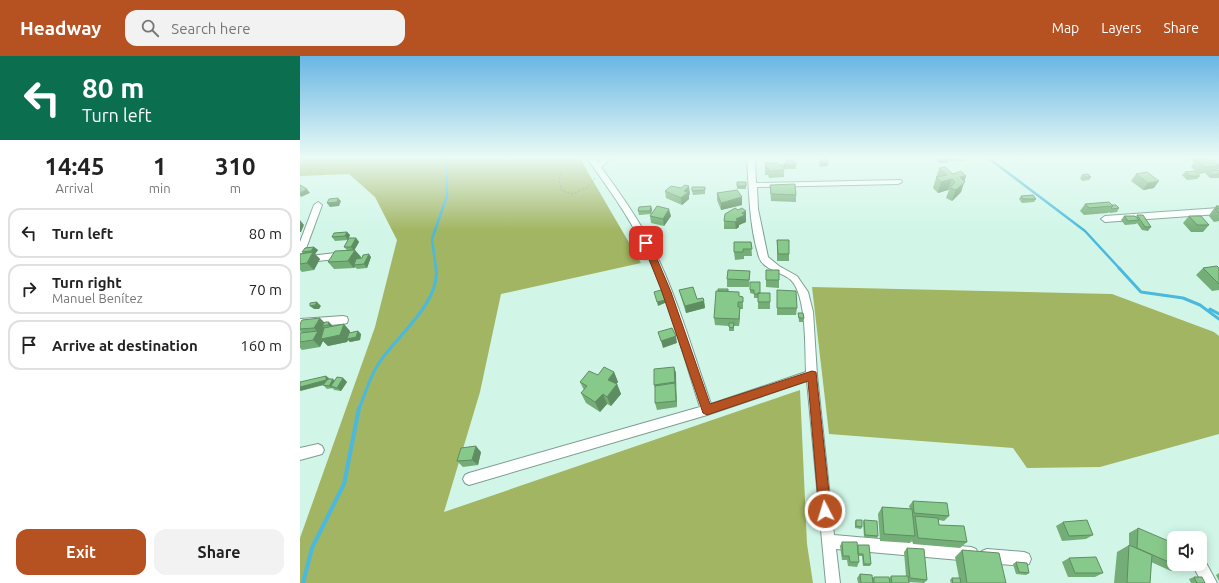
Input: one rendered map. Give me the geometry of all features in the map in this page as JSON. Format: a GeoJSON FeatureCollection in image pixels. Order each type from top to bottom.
{"type":"FeatureCollection","features":[{"type":"Feature","properties":{"kind":"street"},"geometry":{"type":"LineString","coordinates":[[607,182],[634,222],[651,254],[666,292],[707,410]]}},
{"type":"Feature","properties":{"kind":"street"},"geometry":{"type":"LineString","coordinates":[[753,182],[754,209],[764,258],[776,268],[794,278],[802,292],[808,312],[812,375],[828,540],[834,583]]}},
{"type":"Feature","properties":{"kind":"street"},"geometry":{"type":"LineString","coordinates":[[753,185],[898,182]]}},
{"type":"Feature","properties":{"kind":"street"},"geometry":{"type":"LineString","coordinates":[[300,254],[318,205]]}},
{"type":"Feature","properties":{"kind":"street"},"geometry":{"type":"LineString","coordinates":[[1105,219],[1219,211]]}},
{"type":"Feature","properties":{"kind":"street"},"geometry":{"type":"LineString","coordinates":[[300,260],[356,253]]}},
{"type":"Feature","properties":{"kind":"street"},"geometry":{"type":"LineString","coordinates":[[300,323],[343,320]]}},
{"type":"Feature","properties":{"kind":"street"},"geometry":{"type":"LineString","coordinates":[[469,479],[707,410],[812,375]]}},
{"type":"Feature","properties":{"kind":"street"},"geometry":{"type":"LineString","coordinates":[[300,454],[318,450]]}},
{"type":"Feature","properties":{"kind":"street"},"geometry":{"type":"LineString","coordinates":[[828,540],[1024,560]]}},
{"type":"Feature","properties":{"kind":"street"},"geometry":{"type":"LineString","coordinates":[[1203,571],[1210,583]]}},
{"type":"Feature","properties":{"kind":"path"},"geometry":{"type":"LineString","coordinates":[[559,182],[562,190],[573,194],[588,187],[592,182]]}},
{"type":"Feature","properties":{"kind":"green space"},"geometry":{"type":"Polygon","coordinates":[[[358,182],[593,182],[641,263],[501,294],[480,392],[444,512],[800,390],[807,544],[813,583],[300,583],[300,538],[375,327],[397,240],[375,197],[358,182]]]}},
{"type":"Feature","properties":{"kind":"green space"},"geometry":{"type":"Polygon","coordinates":[[[812,287],[1112,294],[1214,332],[1219,336],[1219,434],[1100,467],[1027,468],[1013,448],[829,434],[812,287]]]}},
{"type":"Feature","properties":{"kind":"building"},"geometry":{"type":"Polygon","coordinates":[[[737,182],[746,182],[746,186],[737,186],[737,182]]]}},
{"type":"Feature","properties":{"kind":"building"},"geometry":{"type":"Polygon","coordinates":[[[955,182],[965,182],[956,190],[950,188],[955,182]]]}},
{"type":"Feature","properties":{"kind":"building"},"geometry":{"type":"Polygon","coordinates":[[[795,184],[796,195],[771,194],[770,185],[795,184]]]}},
{"type":"Feature","properties":{"kind":"building"},"geometry":{"type":"Polygon","coordinates":[[[300,185],[307,189],[300,193],[300,185]]]}},
{"type":"Feature","properties":{"kind":"building"},"geometry":{"type":"Polygon","coordinates":[[[685,185],[689,186],[684,191],[688,192],[681,198],[665,191],[671,186],[681,188],[685,185]]]}},
{"type":"Feature","properties":{"kind":"building"},"geometry":{"type":"Polygon","coordinates":[[[692,187],[705,187],[705,190],[692,191],[692,187]]]}},
{"type":"Feature","properties":{"kind":"building"},"geometry":{"type":"Polygon","coordinates":[[[737,190],[742,197],[721,203],[717,193],[737,190]]]}},
{"type":"Feature","properties":{"kind":"building"},"geometry":{"type":"Polygon","coordinates":[[[1033,195],[1036,199],[1023,199],[1021,196],[1033,195]]]}},
{"type":"Feature","properties":{"kind":"building"},"geometry":{"type":"Polygon","coordinates":[[[338,198],[337,202],[327,203],[329,199],[338,198]]]}},
{"type":"Feature","properties":{"kind":"building"},"geometry":{"type":"Polygon","coordinates":[[[1109,202],[1113,206],[1089,208],[1085,204],[1109,202]]]}},
{"type":"Feature","properties":{"kind":"building"},"geometry":{"type":"Polygon","coordinates":[[[1112,205],[1116,205],[1119,208],[1112,209],[1112,205]]]}},
{"type":"Feature","properties":{"kind":"building"},"geometry":{"type":"Polygon","coordinates":[[[651,206],[650,211],[638,211],[639,207],[651,206]]]}},
{"type":"Feature","properties":{"kind":"building"},"geometry":{"type":"Polygon","coordinates":[[[657,206],[669,209],[663,219],[650,216],[657,206]]]}},
{"type":"Feature","properties":{"kind":"building"},"geometry":{"type":"Polygon","coordinates":[[[1216,206],[1219,206],[1219,213],[1215,209],[1218,209],[1216,206]]]}},
{"type":"Feature","properties":{"kind":"building"},"geometry":{"type":"Polygon","coordinates":[[[735,208],[738,210],[742,208],[746,211],[742,213],[745,215],[736,219],[738,220],[735,222],[724,221],[725,214],[735,208]]]}},
{"type":"Feature","properties":{"kind":"building"},"geometry":{"type":"Polygon","coordinates":[[[1137,215],[1143,215],[1151,227],[1145,227],[1137,215]]]}},
{"type":"Feature","properties":{"kind":"building"},"geometry":{"type":"Polygon","coordinates":[[[1124,216],[1135,216],[1139,220],[1128,221],[1124,216]]]}},
{"type":"Feature","properties":{"kind":"building"},"geometry":{"type":"Polygon","coordinates":[[[1189,216],[1201,216],[1209,225],[1197,225],[1189,216]]]}},
{"type":"Feature","properties":{"kind":"building"},"geometry":{"type":"Polygon","coordinates":[[[347,232],[345,236],[332,237],[334,233],[347,232]]]}},
{"type":"Feature","properties":{"kind":"building"},"geometry":{"type":"Polygon","coordinates":[[[349,238],[356,238],[351,247],[344,247],[349,238]]]}},
{"type":"Feature","properties":{"kind":"building"},"geometry":{"type":"Polygon","coordinates":[[[777,240],[789,240],[789,254],[778,254],[777,240]]]}},
{"type":"Feature","properties":{"kind":"building"},"geometry":{"type":"Polygon","coordinates":[[[734,242],[751,242],[752,249],[743,249],[743,252],[734,252],[734,242]]]}},
{"type":"Feature","properties":{"kind":"building"},"geometry":{"type":"Polygon","coordinates":[[[314,247],[311,251],[302,252],[305,248],[314,247]]]}},
{"type":"Feature","properties":{"kind":"building"},"geometry":{"type":"Polygon","coordinates":[[[355,250],[348,261],[328,262],[335,251],[355,250]]]}},
{"type":"Feature","properties":{"kind":"building"},"geometry":{"type":"Polygon","coordinates":[[[313,252],[307,263],[300,264],[300,254],[313,252]]]}},
{"type":"Feature","properties":{"kind":"building"},"geometry":{"type":"Polygon","coordinates":[[[369,254],[364,264],[354,265],[356,259],[362,258],[363,255],[369,254]]]}},
{"type":"Feature","properties":{"kind":"building"},"geometry":{"type":"Polygon","coordinates":[[[1217,266],[1219,268],[1219,284],[1203,268],[1217,266]]]}},
{"type":"Feature","properties":{"kind":"building"},"geometry":{"type":"Polygon","coordinates":[[[728,270],[750,271],[749,280],[727,279],[728,270]]]}},
{"type":"Feature","properties":{"kind":"building"},"geometry":{"type":"Polygon","coordinates":[[[766,270],[779,270],[779,280],[766,280],[766,270]]]}},
{"type":"Feature","properties":{"kind":"building"},"geometry":{"type":"Polygon","coordinates":[[[750,282],[760,282],[760,293],[754,294],[754,290],[750,290],[750,282]]]}},
{"type":"Feature","properties":{"kind":"building"},"geometry":{"type":"Polygon","coordinates":[[[693,287],[697,299],[703,298],[704,301],[685,306],[679,290],[693,287]]]}},
{"type":"Feature","properties":{"kind":"building"},"geometry":{"type":"Polygon","coordinates":[[[718,289],[728,289],[728,291],[718,291],[718,289]]]}},
{"type":"Feature","properties":{"kind":"building"},"geometry":{"type":"Polygon","coordinates":[[[661,290],[665,300],[657,302],[654,292],[661,290]]]}},
{"type":"Feature","properties":{"kind":"building"},"geometry":{"type":"Polygon","coordinates":[[[777,290],[796,291],[797,308],[777,308],[777,290]]]}},
{"type":"Feature","properties":{"kind":"building"},"geometry":{"type":"Polygon","coordinates":[[[716,291],[739,292],[739,296],[743,297],[743,302],[738,302],[738,307],[740,307],[739,319],[714,318],[716,291]]]}},
{"type":"Feature","properties":{"kind":"building"},"geometry":{"type":"Polygon","coordinates":[[[758,293],[770,293],[770,302],[758,302],[758,293]]]}},
{"type":"Feature","properties":{"kind":"building"},"geometry":{"type":"Polygon","coordinates":[[[317,302],[315,305],[310,306],[310,303],[317,302]]]}},
{"type":"Feature","properties":{"kind":"building"},"geometry":{"type":"Polygon","coordinates":[[[798,313],[803,313],[804,318],[799,318],[798,313]]]}},
{"type":"Feature","properties":{"kind":"building"},"geometry":{"type":"Polygon","coordinates":[[[320,318],[314,328],[300,329],[302,320],[320,318]]]}},
{"type":"Feature","properties":{"kind":"building"},"geometry":{"type":"Polygon","coordinates":[[[325,322],[329,322],[328,325],[322,326],[325,322]]]}},
{"type":"Feature","properties":{"kind":"building"},"geometry":{"type":"Polygon","coordinates":[[[729,323],[734,323],[733,328],[729,327],[729,323]]]}},
{"type":"Feature","properties":{"kind":"building"},"geometry":{"type":"Polygon","coordinates":[[[344,324],[340,335],[321,339],[324,328],[344,324]]]}},
{"type":"Feature","properties":{"kind":"building"},"geometry":{"type":"Polygon","coordinates":[[[672,328],[676,336],[661,341],[658,332],[672,328]]]}},
{"type":"Feature","properties":{"kind":"building"},"geometry":{"type":"Polygon","coordinates":[[[318,331],[313,340],[300,342],[300,333],[318,331]]]}},
{"type":"Feature","properties":{"kind":"building"},"geometry":{"type":"Polygon","coordinates":[[[358,331],[356,337],[347,339],[349,333],[358,331]]]}},
{"type":"Feature","properties":{"kind":"building"},"geometry":{"type":"Polygon","coordinates":[[[604,367],[614,372],[608,380],[617,384],[607,397],[603,394],[595,402],[581,393],[587,386],[580,382],[589,371],[598,375],[604,367]]]}},
{"type":"Feature","properties":{"kind":"building"},"geometry":{"type":"Polygon","coordinates":[[[674,367],[675,382],[654,385],[654,369],[674,367]]]}},
{"type":"Feature","properties":{"kind":"building"},"geometry":{"type":"Polygon","coordinates":[[[326,376],[326,380],[300,387],[300,382],[326,376]]]}},
{"type":"Feature","properties":{"kind":"building"},"geometry":{"type":"Polygon","coordinates":[[[337,377],[343,378],[337,388],[331,386],[337,377]]]}},
{"type":"Feature","properties":{"kind":"building"},"geometry":{"type":"Polygon","coordinates":[[[328,379],[333,379],[329,386],[323,385],[328,379]]]}},
{"type":"Feature","properties":{"kind":"building"},"geometry":{"type":"Polygon","coordinates":[[[675,383],[676,401],[655,403],[655,386],[675,383]]]}},
{"type":"Feature","properties":{"kind":"building"},"geometry":{"type":"Polygon","coordinates":[[[476,446],[472,460],[457,461],[461,448],[476,446]]]}},
{"type":"Feature","properties":{"kind":"building"},"geometry":{"type":"Polygon","coordinates":[[[913,501],[947,503],[949,516],[914,513],[913,501]]]}},
{"type":"Feature","properties":{"kind":"building"},"geometry":{"type":"Polygon","coordinates":[[[882,507],[912,509],[915,536],[884,534],[882,507]]]}},
{"type":"Feature","properties":{"kind":"building"},"geometry":{"type":"Polygon","coordinates":[[[915,516],[938,518],[939,525],[964,526],[967,542],[918,538],[915,516]]]}},
{"type":"Feature","properties":{"kind":"building"},"geometry":{"type":"Polygon","coordinates":[[[856,520],[862,520],[862,527],[856,526],[856,520]]]}},
{"type":"Feature","properties":{"kind":"building"},"geometry":{"type":"Polygon","coordinates":[[[864,520],[877,521],[878,536],[865,535],[864,520]]]}},
{"type":"Feature","properties":{"kind":"building"},"geometry":{"type":"Polygon","coordinates":[[[1087,520],[1093,535],[1069,536],[1063,522],[1087,520]]]}},
{"type":"Feature","properties":{"kind":"building"},"geometry":{"type":"Polygon","coordinates":[[[1138,528],[1167,540],[1167,561],[1137,548],[1138,528]]]}},
{"type":"Feature","properties":{"kind":"building"},"geometry":{"type":"Polygon","coordinates":[[[842,542],[857,542],[859,562],[850,562],[849,556],[843,556],[842,542]]]}},
{"type":"Feature","properties":{"kind":"building"},"geometry":{"type":"Polygon","coordinates":[[[858,545],[869,545],[871,564],[864,564],[863,554],[858,554],[858,545]]]}},
{"type":"Feature","properties":{"kind":"building"},"geometry":{"type":"Polygon","coordinates":[[[1129,545],[1152,555],[1150,583],[1127,583],[1129,545]]]}},
{"type":"Feature","properties":{"kind":"building"},"geometry":{"type":"Polygon","coordinates":[[[907,548],[924,549],[927,580],[910,578],[907,548]]]}},
{"type":"Feature","properties":{"kind":"building"},"geometry":{"type":"Polygon","coordinates":[[[962,550],[999,553],[1006,583],[967,583],[962,550]]]}},
{"type":"Feature","properties":{"kind":"building"},"geometry":{"type":"Polygon","coordinates":[[[1096,557],[1103,573],[1075,573],[1069,558],[1096,557]]]}},
{"type":"Feature","properties":{"kind":"building"},"geometry":{"type":"Polygon","coordinates":[[[1016,562],[1027,563],[1029,573],[1019,572],[1016,562]]]}},
{"type":"Feature","properties":{"kind":"building"},"geometry":{"type":"Polygon","coordinates":[[[860,574],[872,575],[873,583],[861,583],[860,574]]]}},
{"type":"Feature","properties":{"kind":"building"},"geometry":{"type":"Polygon","coordinates":[[[891,576],[908,576],[909,583],[892,583],[891,576]]]}},
{"type":"Feature","properties":{"kind":"building"},"geometry":{"type":"Polygon","coordinates":[[[874,577],[889,577],[890,583],[874,583],[874,577]]]}},
{"type":"Feature","properties":{"kind":"building"},"geometry":{"type":"Polygon","coordinates":[[[1194,577],[1202,577],[1205,583],[1197,583],[1194,577]]]}},
{"type":"Feature","properties":{"kind":"building"},"geometry":{"type":"Polygon","coordinates":[[[952,578],[960,578],[961,583],[953,583],[952,578]]]}},
{"type":"Feature","properties":{"kind":"waterway"},"geometry":{"type":"LineString","coordinates":[[436,269],[432,239],[447,196],[447,182]]}},
{"type":"Feature","properties":{"kind":"waterway"},"geometry":{"type":"LineString","coordinates":[[1020,182],[1085,231],[1120,269]]}},
{"type":"Feature","properties":{"kind":"waterway"},"geometry":{"type":"LineString","coordinates":[[1119,268],[1141,292],[1183,298],[1200,305],[1219,319]]}},
{"type":"Feature","properties":{"kind":"waterway"},"geometry":{"type":"LineString","coordinates":[[359,409],[370,379],[379,363],[416,318],[432,294],[436,281],[436,269]]}},
{"type":"Feature","properties":{"kind":"waterway"},"geometry":{"type":"LineString","coordinates":[[1210,309],[1219,314]]}},
{"type":"Feature","properties":{"kind":"waterway"},"geometry":{"type":"LineString","coordinates":[[303,583],[312,548],[344,484],[359,408]]}},
{"type":"Feature","properties":{"kind":"route"},"geometry":{"type":"LineString","coordinates":[[646,243],[666,292],[707,410],[812,375],[825,511]]}}]}
